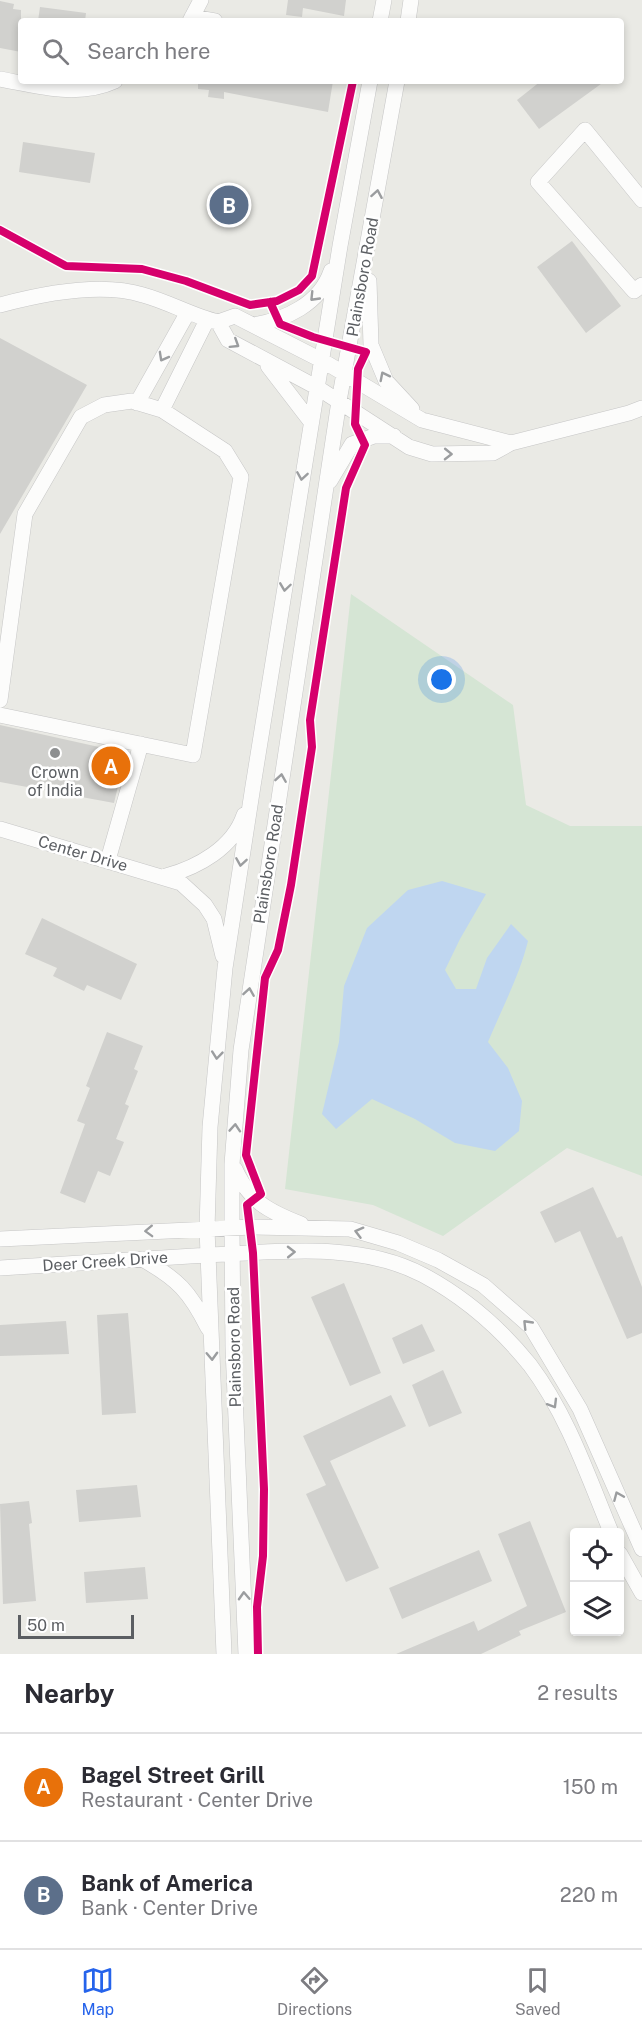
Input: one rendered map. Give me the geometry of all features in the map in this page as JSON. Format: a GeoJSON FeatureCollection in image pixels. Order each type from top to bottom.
{"type":"FeatureCollection","features":[{"type":"Feature","properties":{"kind":"street"},"geometry":{"type":"LineString","coordinates":[[191,18],[192,0]]}},
{"type":"Feature","properties":{"kind":"street"},"geometry":{"type":"LineString","coordinates":[[192,18],[201,0]]}},
{"type":"Feature","properties":{"kind":"street"},"geometry":{"type":"LineString","coordinates":[[381,18],[384,0]]}},
{"type":"Feature","properties":{"kind":"street"},"geometry":{"type":"LineString","coordinates":[[408,18],[411,0]]}},
{"type":"Feature","properties":{"kind":"street"},"geometry":{"type":"LineString","coordinates":[[0,79],[18,82]]}},
{"type":"Feature","properties":{"kind":"street"},"geometry":{"type":"LineString","coordinates":[[27,84],[60,90],[99,88],[108,84]]}},
{"type":"Feature","properties":{"kind":"street","name":"Plainsboro Road"},"geometry":{"type":"LineString","coordinates":[[224,1654],[207,1229],[210,1127],[225,968],[311,422],[369,84]]}},
{"type":"Feature","properties":{"kind":"street","name":"Plainsboro Road"},"geometry":{"type":"LineString","coordinates":[[246,1654],[234,1359],[232,1228],[232,1164],[244,1024],[339,401],[396,84]]}},
{"type":"Feature","properties":{"kind":"street"},"geometry":{"type":"LineString","coordinates":[[642,200],[585,130],[538,182],[634,291],[642,285]]}},
{"type":"Feature","properties":{"kind":"street"},"geometry":{"type":"LineString","coordinates":[[370,236],[368,295],[372,345],[386,381],[422,420]]}},
{"type":"Feature","properties":{"kind":"street"},"geometry":{"type":"LineString","coordinates":[[253,325],[275,320],[306,305],[328,282],[340,246]]}},
{"type":"Feature","properties":{"kind":"street"},"geometry":{"type":"LineString","coordinates":[[1,301],[65,292],[118,290],[141,294],[213,321],[228,340],[318,388],[409,447],[447,455],[493,453],[512,443],[642,408]]}},
{"type":"Feature","properties":{"kind":"street"},"geometry":{"type":"LineString","coordinates":[[137,402],[188,312]]}},
{"type":"Feature","properties":{"kind":"street"},"geometry":{"type":"LineString","coordinates":[[162,410],[213,321],[235,316],[322,361],[422,420],[512,443]]}},
{"type":"Feature","properties":{"kind":"street"},"geometry":{"type":"LineString","coordinates":[[260,358],[279,378],[311,422]]}},
{"type":"Feature","properties":{"kind":"street"},"geometry":{"type":"LineString","coordinates":[[0,700],[25,514],[81,417],[104,405],[137,402],[162,410],[225,451],[241,477],[193,755],[0,715]]}},
{"type":"Feature","properties":{"kind":"street"},"geometry":{"type":"LineString","coordinates":[[325,492],[352,444],[374,436],[394,436]]}},
{"type":"Feature","properties":{"kind":"street"},"geometry":{"type":"LineString","coordinates":[[108,860],[141,744]]}},
{"type":"Feature","properties":{"kind":"street"},"geometry":{"type":"LineString","coordinates":[[166,876],[202,862],[226,843],[240,826],[253,786]]}},
{"type":"Feature","properties":{"kind":"street","name":"Center Drive"},"geometry":{"type":"LineString","coordinates":[[0,829],[166,876],[181,883],[205,905],[214,919],[225,968]]}},
{"type":"Feature","properties":{"kind":"street"},"geometry":{"type":"LineString","coordinates":[[232,1164],[244,1189],[270,1212],[312,1228]]}},
{"type":"Feature","properties":{"kind":"street","name":"Deer Creek Drive"},"geometry":{"type":"LineString","coordinates":[[0,1239],[232,1228],[350,1229],[398,1243],[438,1260],[483,1285],[531,1327],[580,1409],[642,1549]]}},
{"type":"Feature","properties":{"kind":"street","name":"Deer Creek Drive"},"geometry":{"type":"LineString","coordinates":[[0,1268],[209,1255],[334,1252],[379,1259],[422,1274],[475,1308],[530,1366],[561,1416],[609,1528]]}},
{"type":"Feature","properties":{"kind":"street"},"geometry":{"type":"LineString","coordinates":[[142,1259],[170,1275],[192,1296],[211,1333]]}},
{"type":"Feature","properties":{"kind":"street"},"geometry":{"type":"LineString","coordinates":[[624,1561],[642,1593]]}},
{"type":"Feature","properties":{"kind":"green space"},"geometry":{"type":"Polygon","coordinates":[[[351,594],[513,705],[526,805],[570,826],[642,826],[642,1176],[567,1148],[443,1236],[373,1205],[285,1189],[351,594]]]}},
{"type":"Feature","properties":{"kind":"water"},"geometry":{"type":"Polygon","coordinates":[[[442,881],[486,894],[445,970],[456,989],[476,989],[487,958],[511,924],[528,941],[515,980],[488,1042],[508,1068],[522,1101],[519,1131],[495,1151],[455,1143],[415,1119],[372,1099],[336,1129],[322,1114],[339,1042],[344,986],[367,928],[408,890],[442,881]]]}},
{"type":"Feature","properties":{"kind":"building"},"geometry":{"type":"Polygon","coordinates":[[[288,0],[346,0],[344,16],[303,8],[302,17],[286,15],[288,0]]]}},
{"type":"Feature","properties":{"kind":"building"},"geometry":{"type":"Polygon","coordinates":[[[0,1],[14,4],[13,9],[21,10],[21,18],[18,18],[18,51],[0,48],[0,1]]]}},
{"type":"Feature","properties":{"kind":"building"},"geometry":{"type":"Polygon","coordinates":[[[40,7],[86,13],[85,18],[38,18],[40,7]]]}},
{"type":"Feature","properties":{"kind":"building"},"geometry":{"type":"Polygon","coordinates":[[[198,84],[333,84],[328,112],[224,92],[224,99],[208,97],[209,90],[198,89],[198,84]]]}},
{"type":"Feature","properties":{"kind":"building"},"geometry":{"type":"Polygon","coordinates":[[[537,84],[601,84],[539,129],[517,100],[537,84]]]}},
{"type":"Feature","properties":{"kind":"building"},"geometry":{"type":"Polygon","coordinates":[[[23,142],[95,153],[90,183],[19,172],[23,142]]]}},
{"type":"Feature","properties":{"kind":"building"},"geometry":{"type":"Polygon","coordinates":[[[572,241],[621,306],[586,333],[537,267],[572,241]]]}},
{"type":"Feature","properties":{"kind":"building"},"geometry":{"type":"Polygon","coordinates":[[[0,338],[87,385],[0,534],[0,338]]]}},
{"type":"Feature","properties":{"kind":"building"},"geometry":{"type":"Polygon","coordinates":[[[0,725],[126,753],[114,803],[0,782],[0,725]]]}},
{"type":"Feature","properties":{"kind":"building"},"geometry":{"type":"Polygon","coordinates":[[[42,918],[137,964],[121,1000],[87,985],[84,991],[53,976],[57,968],[25,954],[42,918]]]}},
{"type":"Feature","properties":{"kind":"building"},"geometry":{"type":"Polygon","coordinates":[[[107,1032],[143,1046],[134,1069],[138,1071],[125,1104],[129,1106],[116,1139],[124,1142],[110,1176],[98,1171],[85,1203],[60,1193],[85,1124],[77,1121],[90,1088],[86,1086],[107,1032]]]}},
{"type":"Feature","properties":{"kind":"building"},"geometry":{"type":"Polygon","coordinates":[[[593,1187],[617,1238],[622,1236],[642,1287],[642,1333],[627,1339],[580,1231],[555,1243],[540,1212],[593,1187]]]}},
{"type":"Feature","properties":{"kind":"building"},"geometry":{"type":"Polygon","coordinates":[[[344,1283],[381,1373],[350,1386],[311,1297],[344,1283]]]}},
{"type":"Feature","properties":{"kind":"building"},"geometry":{"type":"Polygon","coordinates":[[[128,1313],[136,1413],[102,1415],[97,1315],[128,1313]]]}},
{"type":"Feature","properties":{"kind":"building"},"geometry":{"type":"Polygon","coordinates":[[[66,1321],[69,1354],[0,1356],[0,1325],[66,1321]]]}},
{"type":"Feature","properties":{"kind":"building"},"geometry":{"type":"Polygon","coordinates":[[[422,1324],[435,1351],[403,1364],[392,1338],[422,1324]]]}},
{"type":"Feature","properties":{"kind":"building"},"geometry":{"type":"Polygon","coordinates":[[[443,1370],[462,1413],[429,1427],[412,1385],[443,1370]]]}},
{"type":"Feature","properties":{"kind":"building"},"geometry":{"type":"Polygon","coordinates":[[[391,1395],[406,1426],[330,1461],[379,1568],[346,1582],[306,1494],[326,1485],[303,1436],[391,1395]]]}},
{"type":"Feature","properties":{"kind":"building"},"geometry":{"type":"Polygon","coordinates":[[[137,1485],[141,1517],[79,1522],[76,1490],[137,1485]]]}},
{"type":"Feature","properties":{"kind":"building"},"geometry":{"type":"Polygon","coordinates":[[[29,1501],[36,1601],[3,1604],[0,1504],[29,1501]]]}},
{"type":"Feature","properties":{"kind":"building"},"geometry":{"type":"Polygon","coordinates":[[[530,1521],[566,1612],[519,1631],[521,1635],[481,1654],[396,1654],[474,1621],[478,1631],[527,1606],[498,1534],[530,1521]]]}},
{"type":"Feature","properties":{"kind":"building"},"geometry":{"type":"Polygon","coordinates":[[[479,1550],[492,1581],[402,1619],[389,1588],[479,1550]]]}},
{"type":"Feature","properties":{"kind":"building"},"geometry":{"type":"Polygon","coordinates":[[[145,1567],[148,1599],[86,1603],[84,1572],[145,1567]]]}},
{"type":"Feature","properties":{"kind":"cycle path"},"geometry":{"type":"LineString","coordinates":[[0,230],[66,266],[142,269],[186,281],[250,305],[277,301],[299,290],[312,276],[352,84]]}},
{"type":"Feature","properties":{"kind":"cycle path"},"geometry":{"type":"LineString","coordinates":[[258,1654],[257,1607],[263,1556],[264,1489],[253,1253],[247,1205],[261,1194],[246,1155],[265,978],[278,950],[291,885],[312,747],[310,720],[346,488],[365,445],[355,424],[358,369],[366,352],[313,337],[280,324],[270,302]]}},
{"type":"Feature","properties":{"kind":"place","name":"Bank of America"},"geometry":{"type":"Point","coordinates":[229,205]}},
{"type":"Feature","properties":{"kind":"place","name":"Crown of India"},"geometry":{"type":"Point","coordinates":[55,753]}},
{"type":"Feature","properties":{"kind":"place","name":"Bagel Street Grill"},"geometry":{"type":"Point","coordinates":[111,766]}}]}
